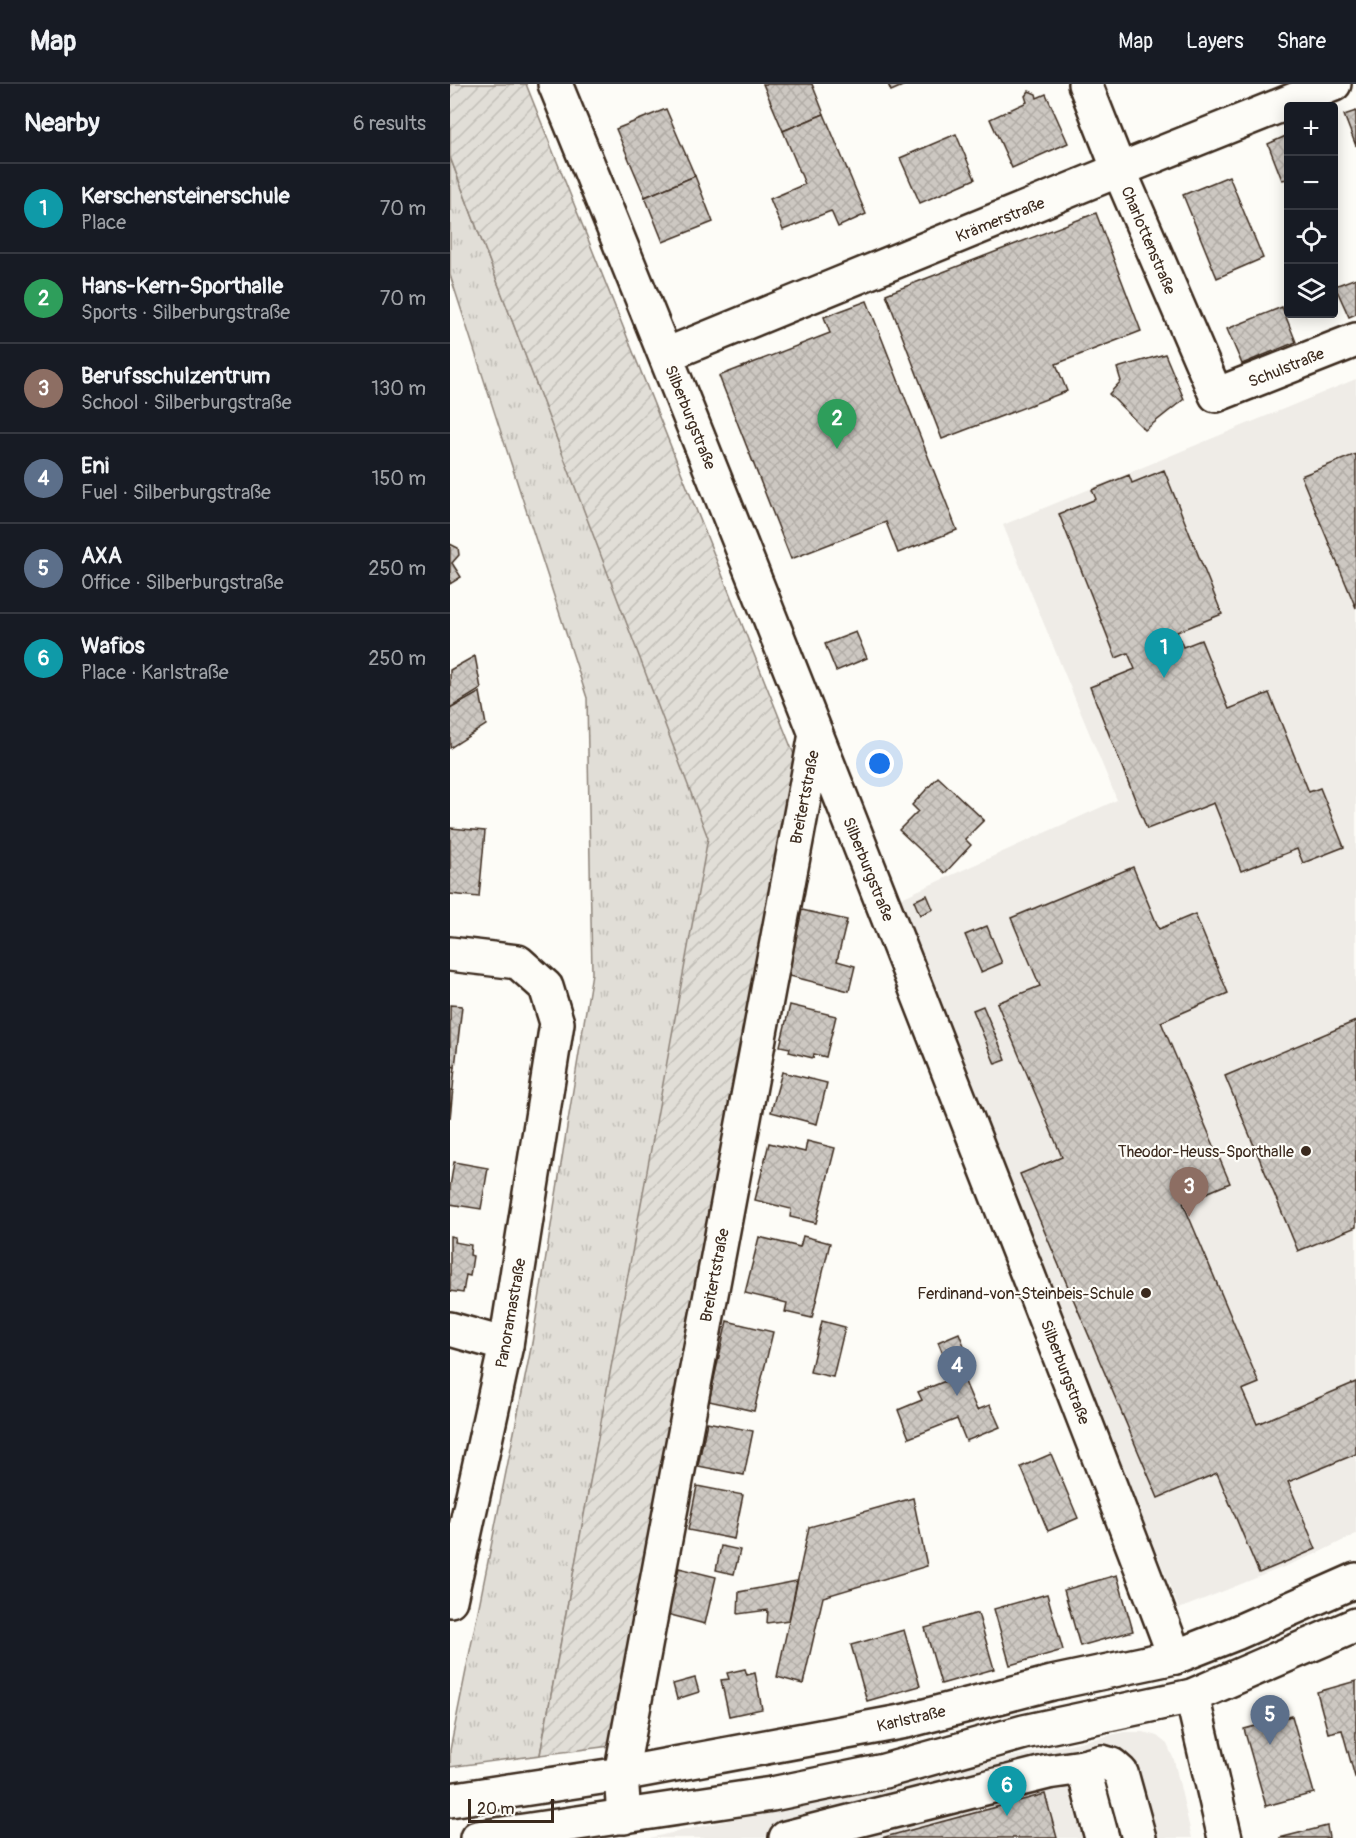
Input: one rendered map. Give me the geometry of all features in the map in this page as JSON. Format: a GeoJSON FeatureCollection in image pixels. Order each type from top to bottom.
{"type":"FeatureCollection","features":[{"type":"Feature","properties":{"kind":"street","name":"Silberburgstraße"},"geometry":{"type":"LineString","coordinates":[[555,84],[666,355],[816,734],[1192,1696]]}},
{"type":"Feature","properties":{"kind":"street","name":"Charlottenstraße"},"geometry":{"type":"LineString","coordinates":[[1085,84],[1119,170],[1216,395]]}},
{"type":"Feature","properties":{"kind":"street","name":"Krämerstraße"},"geometry":{"type":"LineString","coordinates":[[666,355],[1334,84]]}},
{"type":"Feature","properties":{"kind":"street","name":"Schulstraße"},"geometry":{"type":"LineString","coordinates":[[1216,395],[1356,339]]}},
{"type":"Feature","properties":{"kind":"street","name":"Breitertstraße"},"geometry":{"type":"LineString","coordinates":[[624,1817],[621,1774],[816,734]]}},
{"type":"Feature","properties":{"kind":"street","name":"Panoramastraße"},"geometry":{"type":"LineString","coordinates":[[450,954],[518,962],[546,987],[557,1023],[506,1345],[450,1600]]}},
{"type":"Feature","properties":{"kind":"street"},"geometry":{"type":"LineString","coordinates":[[450,1329],[506,1345]]}},
{"type":"Feature","properties":{"kind":"street","name":"Karlstraße"},"geometry":{"type":"LineString","coordinates":[[458,1798],[621,1774],[906,1721],[1052,1683],[1175,1657],[1356,1580]]}},
{"type":"Feature","properties":{"kind":"street"},"geometry":{"type":"LineString","coordinates":[[477,1838],[772,1794],[884,1771],[1024,1732],[1192,1696],[1356,1625]]}},
{"type":"Feature","properties":{"kind":"street"},"geometry":{"type":"LineString","coordinates":[[1192,1696],[1226,1838]]}},
{"type":"Feature","properties":{"kind":"street"},"geometry":{"type":"LineString","coordinates":[[786,1838],[1048,1772],[1102,1762],[1112,1765],[1121,1773],[1139,1838]]}},
{"type":"Feature","properties":{"kind":"street"},"geometry":{"type":"LineString","coordinates":[[1083,1767],[1102,1838]]}},
{"type":"Feature","properties":{"kind":"shaded area"},"geometry":{"type":"Polygon","coordinates":[[[1356,379],[1356,1534],[1318,1553],[1179,1609],[897,900],[1117,800],[1003,525],[1356,379]]]}},
{"type":"Feature","properties":{"kind":"shaded area"},"geometry":{"type":"Polygon","coordinates":[[[1124,1732],[1143,1732],[1157,1736],[1167,1744],[1174,1760],[1192,1838],[649,1838],[1124,1732]]]}},
{"type":"Feature","properties":{"kind":"green space"},"geometry":{"type":"Polygon","coordinates":[[[450,84],[526,84],[797,762],[610,1746],[540,1755],[708,838],[450,157],[450,84]]]}},
{"type":"Feature","properties":{"kind":"green space"},"geometry":{"type":"Polygon","coordinates":[[[450,157],[709,838],[540,1755],[450,1767],[450,1750],[532,1343],[592,973],[587,698],[450,275],[450,157]]]}},
{"type":"Feature","properties":{"kind":"building"},"geometry":{"type":"Polygon","coordinates":[[[763,84],[812,84],[824,114],[783,131],[763,84]]]}},
{"type":"Feature","properties":{"kind":"building"},"geometry":{"type":"Polygon","coordinates":[[[888,84],[907,84],[891,91],[888,84]]]}},
{"type":"Feature","properties":{"kind":"building"},"geometry":{"type":"Polygon","coordinates":[[[1029,91],[1036,94],[1037,98],[1046,94],[1068,143],[1012,168],[990,119],[1027,102],[1025,96],[1029,91]]]}},
{"type":"Feature","properties":{"kind":"building"},"geometry":{"type":"Polygon","coordinates":[[[666,109],[695,176],[645,197],[616,129],[666,109]]]}},
{"type":"Feature","properties":{"kind":"building"},"geometry":{"type":"Polygon","coordinates":[[[1356,111],[1356,146],[1344,115],[1356,111]]]}},
{"type":"Feature","properties":{"kind":"building"},"geometry":{"type":"Polygon","coordinates":[[[824,114],[866,214],[838,227],[831,211],[783,230],[770,199],[805,184],[783,131],[824,114]]]}},
{"type":"Feature","properties":{"kind":"building"},"geometry":{"type":"Polygon","coordinates":[[[956,134],[975,179],[920,203],[900,158],[956,134]]]}},
{"type":"Feature","properties":{"kind":"building"},"geometry":{"type":"Polygon","coordinates":[[[1284,137],[1284,180],[1282,180],[1268,144],[1284,137]]]}},
{"type":"Feature","properties":{"kind":"building"},"geometry":{"type":"Polygon","coordinates":[[[695,176],[713,222],[663,242],[645,197],[695,176]]]}},
{"type":"Feature","properties":{"kind":"building"},"geometry":{"type":"Polygon","coordinates":[[[1229,176],[1263,258],[1217,278],[1183,195],[1229,176]]]}},
{"type":"Feature","properties":{"kind":"building"},"geometry":{"type":"Polygon","coordinates":[[[1096,213],[1141,331],[1056,364],[1067,391],[942,439],[886,294],[1096,213]]]}},
{"type":"Feature","properties":{"kind":"building"},"geometry":{"type":"Polygon","coordinates":[[[1356,278],[1356,314],[1349,317],[1338,293],[1338,285],[1356,278]]]}},
{"type":"Feature","properties":{"kind":"building"},"geometry":{"type":"Polygon","coordinates":[[[867,301],[957,530],[898,553],[886,522],[791,559],[719,376],[830,333],[824,317],[867,301]]]}},
{"type":"Feature","properties":{"kind":"building"},"geometry":{"type":"Polygon","coordinates":[[[1282,307],[1284,318],[1286,318],[1296,342],[1242,364],[1227,329],[1282,307]]]}},
{"type":"Feature","properties":{"kind":"building"},"geometry":{"type":"Polygon","coordinates":[[[1165,354],[1184,399],[1145,430],[1109,394],[1121,381],[1117,368],[1165,354]]]}},
{"type":"Feature","properties":{"kind":"building"},"geometry":{"type":"Polygon","coordinates":[[[1356,454],[1356,608],[1301,476],[1356,454]]]}},
{"type":"Feature","properties":{"kind":"building"},"geometry":{"type":"Polygon","coordinates":[[[1164,470],[1222,614],[1177,632],[1183,647],[1201,640],[1229,709],[1269,693],[1309,792],[1320,788],[1344,847],[1303,863],[1297,849],[1241,871],[1214,803],[1147,829],[1090,687],[1135,669],[1128,653],[1116,658],[1059,514],[1096,499],[1092,490],[1129,475],[1132,483],[1164,470]]]}},
{"type":"Feature","properties":{"kind":"building"},"geometry":{"type":"Polygon","coordinates":[[[450,544],[458,548],[459,555],[452,563],[461,577],[450,584],[450,544]]]}},
{"type":"Feature","properties":{"kind":"building"},"geometry":{"type":"Polygon","coordinates":[[[856,632],[867,658],[836,671],[825,644],[856,632]]]}},
{"type":"Feature","properties":{"kind":"building"},"geometry":{"type":"Polygon","coordinates":[[[475,656],[481,689],[450,708],[450,670],[475,656]]]}},
{"type":"Feature","properties":{"kind":"building"},"geometry":{"type":"Polygon","coordinates":[[[480,692],[486,725],[450,748],[450,709],[480,692]]]}},
{"type":"Feature","properties":{"kind":"building"},"geometry":{"type":"Polygon","coordinates":[[[938,777],[984,820],[965,839],[971,845],[945,873],[899,830],[918,811],[912,805],[938,777]]]}},
{"type":"Feature","properties":{"kind":"building"},"geometry":{"type":"Polygon","coordinates":[[[450,828],[485,831],[479,897],[450,894],[450,828]]]}},
{"type":"Feature","properties":{"kind":"building","name":"Ferdinand-von-Steinbeis-Schule"},"geometry":{"type":"Polygon","coordinates":[[[1133,867],[1159,929],[1195,914],[1228,993],[1161,1022],[1230,1183],[1183,1203],[1259,1383],[1242,1390],[1257,1424],[1356,1382],[1356,1454],[1288,1482],[1316,1549],[1259,1573],[1217,1473],[1158,1498],[1020,1174],[1062,1157],[997,1003],[1040,986],[1011,918],[1133,867]]]}},
{"type":"Feature","properties":{"kind":"building"},"geometry":{"type":"Polygon","coordinates":[[[927,895],[933,909],[920,915],[914,901],[927,895]]]}},
{"type":"Feature","properties":{"kind":"building"},"geometry":{"type":"Polygon","coordinates":[[[802,910],[847,920],[837,961],[855,966],[849,991],[786,975],[802,910]]]}},
{"type":"Feature","properties":{"kind":"building"},"geometry":{"type":"Polygon","coordinates":[[[987,926],[1002,963],[981,972],[965,935],[987,926]]]}},
{"type":"Feature","properties":{"kind":"building"},"geometry":{"type":"Polygon","coordinates":[[[450,1005],[462,1006],[455,1067],[450,1066],[450,1005]]]}},
{"type":"Feature","properties":{"kind":"building"},"geometry":{"type":"Polygon","coordinates":[[[790,1005],[836,1016],[826,1057],[814,1054],[813,1058],[789,1052],[790,1048],[780,1046],[790,1005]]]}},
{"type":"Feature","properties":{"kind":"building"},"geometry":{"type":"Polygon","coordinates":[[[983,1006],[1006,1060],[995,1064],[973,1010],[983,1006]]]}},
{"type":"Feature","properties":{"kind":"building","name":"Theodor-Heuss-Sporthalle"},"geometry":{"type":"Polygon","coordinates":[[[1356,1021],[1356,1227],[1298,1251],[1225,1076],[1356,1021]]]}},
{"type":"Feature","properties":{"kind":"building"},"geometry":{"type":"Polygon","coordinates":[[[450,1066],[455,1067],[450,1119],[450,1066]]]}},
{"type":"Feature","properties":{"kind":"building"},"geometry":{"type":"Polygon","coordinates":[[[782,1072],[827,1083],[817,1124],[771,1112],[782,1072]]]}},
{"type":"Feature","properties":{"kind":"building"},"geometry":{"type":"Polygon","coordinates":[[[807,1141],[835,1148],[816,1223],[790,1217],[791,1209],[755,1200],[769,1143],[805,1152],[807,1141]]]}},
{"type":"Feature","properties":{"kind":"building"},"geometry":{"type":"Polygon","coordinates":[[[454,1162],[488,1168],[481,1209],[450,1204],[454,1162]]]}},
{"type":"Feature","properties":{"kind":"building"},"geometry":{"type":"Polygon","coordinates":[[[450,1236],[455,1237],[454,1242],[471,1245],[470,1255],[473,1256],[470,1276],[466,1275],[463,1293],[450,1291],[450,1236]]]}},
{"type":"Feature","properties":{"kind":"building"},"geometry":{"type":"Polygon","coordinates":[[[803,1236],[830,1243],[812,1318],[785,1312],[787,1303],[745,1293],[759,1237],[800,1247],[803,1236]]]}},
{"type":"Feature","properties":{"kind":"building"},"geometry":{"type":"Polygon","coordinates":[[[727,1321],[773,1332],[754,1411],[709,1401],[727,1321]]]}},
{"type":"Feature","properties":{"kind":"building"},"geometry":{"type":"Polygon","coordinates":[[[822,1321],[845,1327],[833,1377],[810,1372],[822,1321]]]}},
{"type":"Feature","properties":{"kind":"building"},"geometry":{"type":"Polygon","coordinates":[[[959,1333],[971,1363],[959,1368],[977,1410],[990,1405],[1000,1427],[966,1441],[957,1419],[909,1438],[898,1410],[922,1400],[918,1392],[953,1378],[938,1342],[959,1333]]]}},
{"type":"Feature","properties":{"kind":"building"},"geometry":{"type":"Polygon","coordinates":[[[707,1422],[753,1431],[744,1475],[698,1466],[707,1422]]]}},
{"type":"Feature","properties":{"kind":"building"},"geometry":{"type":"Polygon","coordinates":[[[1051,1454],[1078,1518],[1048,1531],[1021,1467],[1051,1454]]]}},
{"type":"Feature","properties":{"kind":"building"},"geometry":{"type":"Polygon","coordinates":[[[697,1486],[743,1495],[734,1539],[688,1530],[697,1486]]]}},
{"type":"Feature","properties":{"kind":"building"},"geometry":{"type":"Polygon","coordinates":[[[913,1498],[927,1566],[823,1597],[803,1684],[777,1677],[809,1527],[913,1498]]]}},
{"type":"Feature","properties":{"kind":"building"},"geometry":{"type":"Polygon","coordinates":[[[721,1546],[740,1550],[734,1574],[716,1570],[721,1546]]]}},
{"type":"Feature","properties":{"kind":"building"},"geometry":{"type":"Polygon","coordinates":[[[679,1568],[716,1577],[705,1624],[667,1614],[679,1568]]]}},
{"type":"Feature","properties":{"kind":"building"},"geometry":{"type":"Polygon","coordinates":[[[1117,1575],[1133,1631],[1080,1646],[1064,1590],[1117,1575]]]}},
{"type":"Feature","properties":{"kind":"building"},"geometry":{"type":"Polygon","coordinates":[[[797,1581],[789,1620],[767,1623],[768,1610],[738,1614],[739,1592],[797,1581]]]}},
{"type":"Feature","properties":{"kind":"building"},"geometry":{"type":"Polygon","coordinates":[[[1047,1594],[1063,1650],[1010,1665],[994,1609],[1047,1594]]]}},
{"type":"Feature","properties":{"kind":"building"},"geometry":{"type":"Polygon","coordinates":[[[978,1613],[994,1669],[941,1684],[925,1628],[978,1613]]]}},
{"type":"Feature","properties":{"kind":"building"},"geometry":{"type":"Polygon","coordinates":[[[904,1630],[920,1686],[867,1701],[851,1645],[904,1630]]]}},
{"type":"Feature","properties":{"kind":"building"},"geometry":{"type":"Polygon","coordinates":[[[745,1669],[747,1675],[755,1673],[762,1709],[729,1716],[721,1680],[729,1679],[727,1673],[745,1669]]]}},
{"type":"Feature","properties":{"kind":"building"},"geometry":{"type":"Polygon","coordinates":[[[695,1678],[699,1692],[677,1699],[673,1684],[695,1678]]]}},
{"type":"Feature","properties":{"kind":"building"},"geometry":{"type":"Polygon","coordinates":[[[1356,1681],[1355,1777],[1342,1730],[1328,1733],[1317,1692],[1356,1681]]]}},
{"type":"Feature","properties":{"kind":"building"},"geometry":{"type":"Polygon","coordinates":[[[1292,1716],[1314,1793],[1266,1806],[1244,1729],[1292,1716]]]}},
{"type":"Feature","properties":{"kind":"building"},"geometry":{"type":"Polygon","coordinates":[[[1045,1794],[1057,1838],[881,1838],[1045,1794]]]}},
{"type":"Feature","properties":{"kind":"building"},"geometry":{"type":"Polygon","coordinates":[[[1327,1826],[1329,1838],[1279,1838],[1327,1826]]]}},
{"type":"Feature","properties":{"kind":"place","name":"Hans-Kern-Sporthalle"},"geometry":{"type":"Point","coordinates":[837,449]}},
{"type":"Feature","properties":{"kind":"place","name":"Kerschensteinerschule"},"geometry":{"type":"Point","coordinates":[1164,678]}},
{"type":"Feature","properties":{"kind":"place","name":"Theodor-Heuss-Sporthalle"},"geometry":{"type":"Point","coordinates":[1306,1151]}},
{"type":"Feature","properties":{"kind":"place","name":"Berufsschulzentrum"},"geometry":{"type":"Point","coordinates":[1189,1217]}},
{"type":"Feature","properties":{"kind":"place","name":"Ferdinand-von-Steinbeis-Schule"},"geometry":{"type":"Point","coordinates":[1146,1293]}},
{"type":"Feature","properties":{"kind":"place","name":"Eni"},"geometry":{"type":"Point","coordinates":[957,1396]}},
{"type":"Feature","properties":{"kind":"place","name":"AXA"},"geometry":{"type":"Point","coordinates":[1270,1745]}},
{"type":"Feature","properties":{"kind":"place","name":"Wafios"},"geometry":{"type":"Point","coordinates":[1007,1816]}}]}
